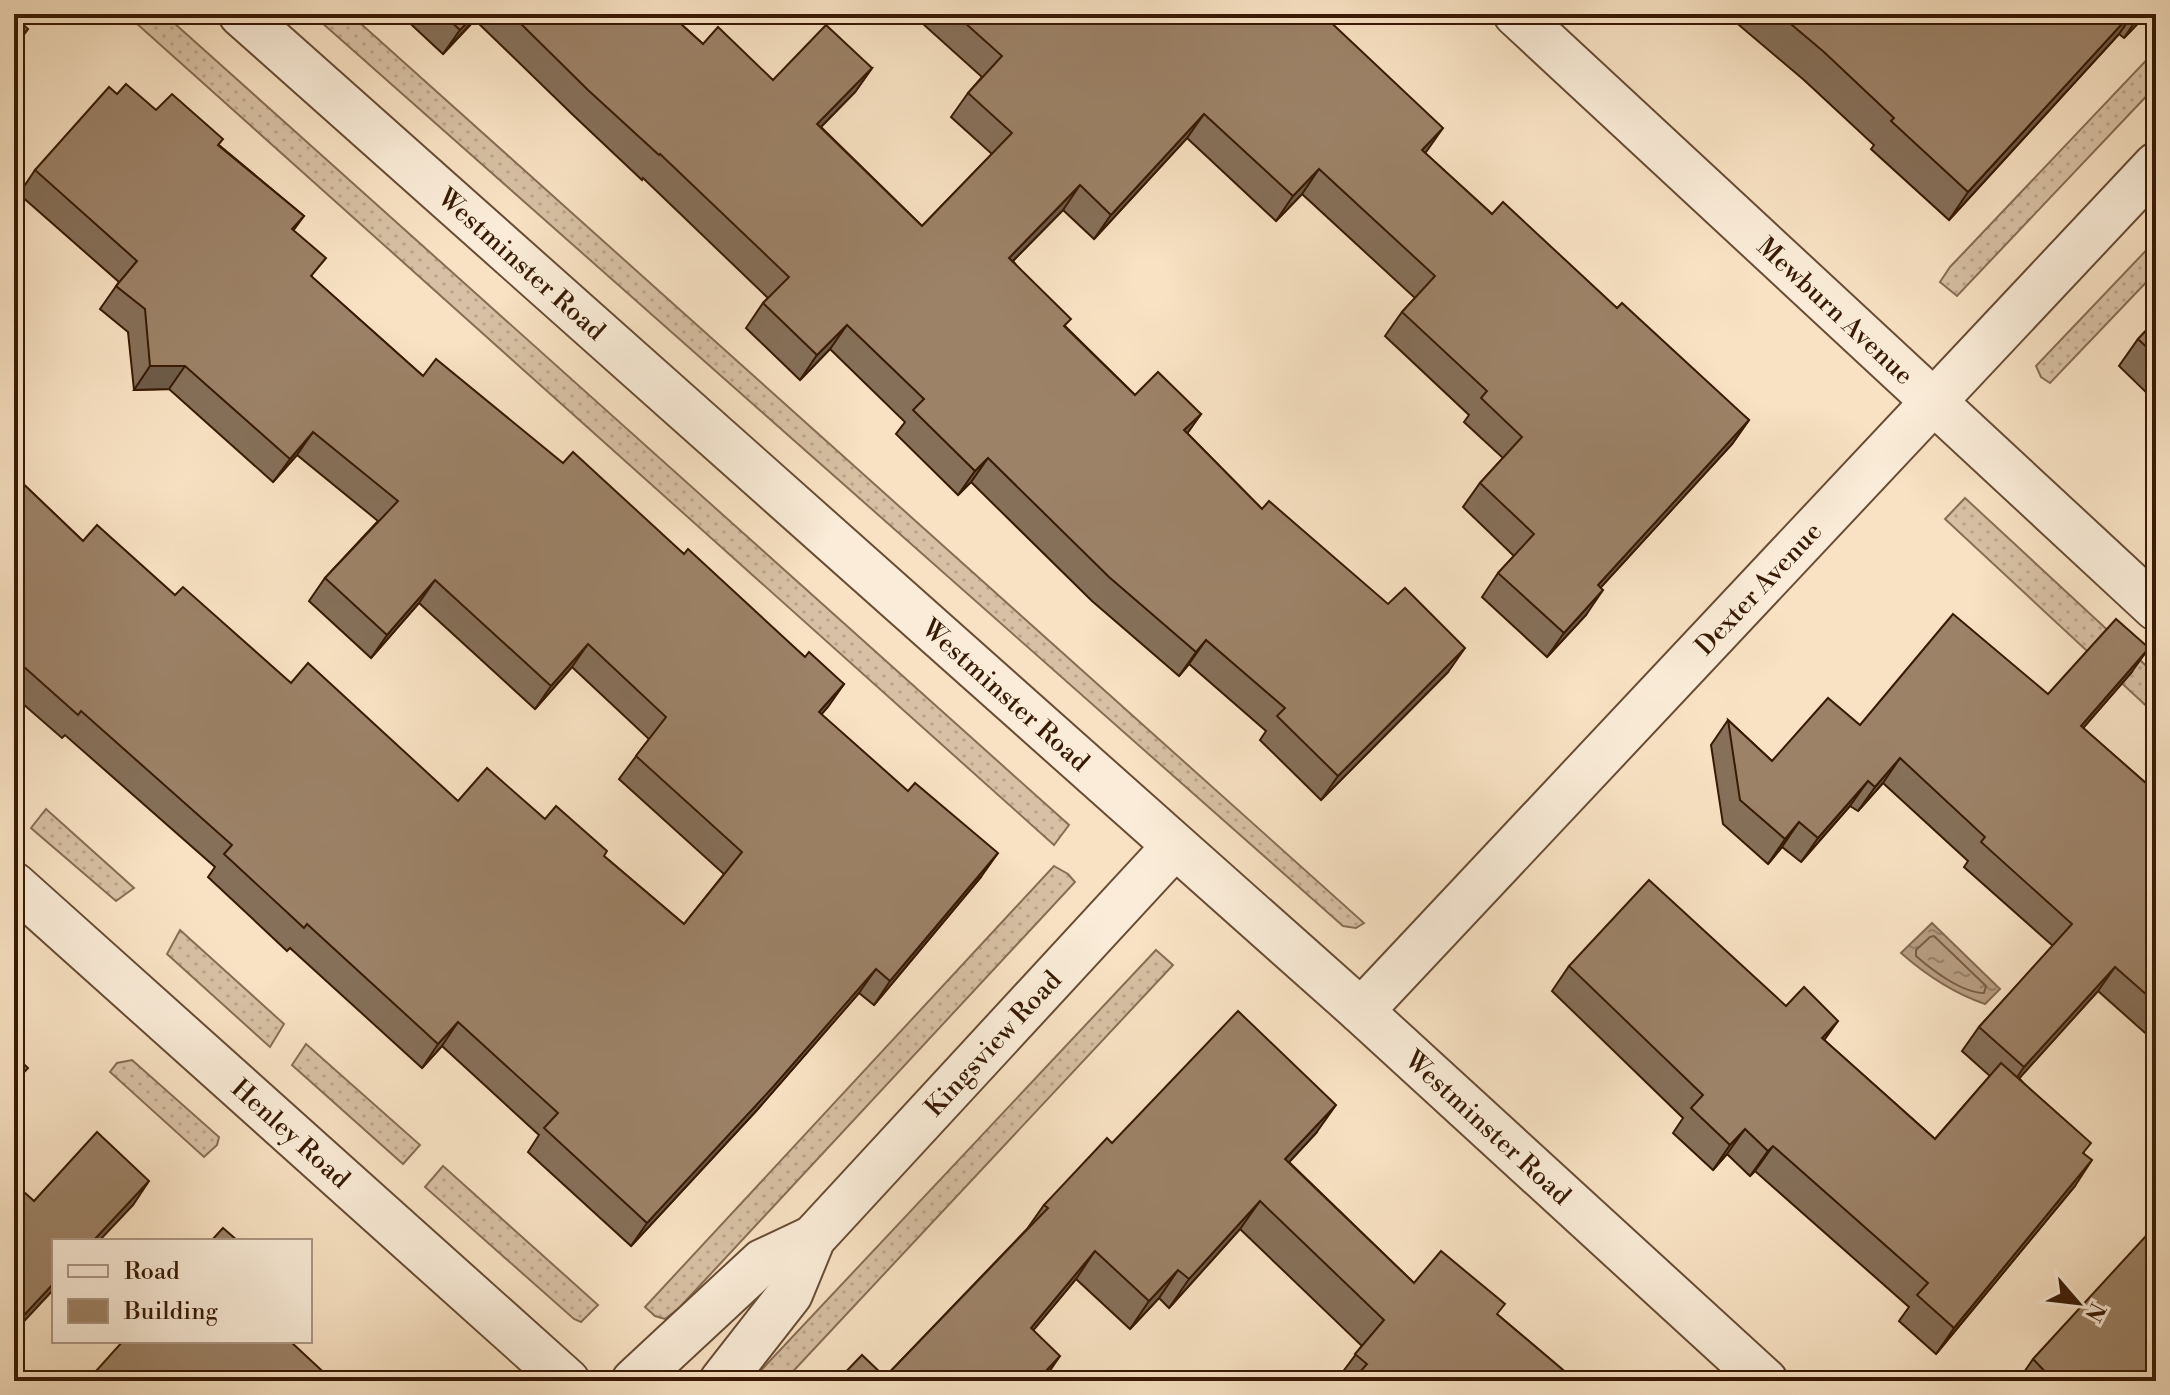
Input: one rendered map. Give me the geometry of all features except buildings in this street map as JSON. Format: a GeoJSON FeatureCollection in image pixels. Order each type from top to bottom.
{"type":"FeatureCollection","features":[{"type":"Feature","properties":{"kind":"street","name":"Westminster Road"},"geometry":{"type":"LineString","coordinates":[[241,14],[1361,1011],[1765,1381]]}},
{"type":"Feature","properties":{"kind":"street","name":"Mewburn Avenue"},"geometry":{"type":"LineString","coordinates":[[1516,14],[2156,608]]}},
{"type":"Feature","properties":{"kind":"street","name":"Dexter Avenue"},"geometry":{"type":"LineString","coordinates":[[1361,1011],[2156,165]]}},
{"type":"Feature","properties":{"kind":"street","name":"Kingsview Road"},"geometry":{"type":"LineString","coordinates":[[722,1381],[790,1294],[813,1238],[1174,847]]}},
{"type":"Feature","properties":{"kind":"street","name":"Henley Road"},"geometry":{"type":"LineString","coordinates":[[14,885],[567,1381]]}},
{"type":"Feature","properties":{"kind":"street","name":"Kingsview Road"},"geometry":{"type":"LineString","coordinates":[[634,1381],[762,1262],[813,1238]]}},
{"type":"Feature","properties":{"kind":"shaded area"},"geometry":{"type":"Polygon","coordinates":[[[126,14],[164,14],[1069,825],[1054,845],[126,14]]]}},
{"type":"Feature","properties":{"kind":"shaded area"},"geometry":{"type":"Polygon","coordinates":[[[312,14],[350,14],[1364,923],[1356,928],[1343,926],[312,14]]]}},
{"type":"Feature","properties":{"kind":"shaded area"},"geometry":{"type":"Polygon","coordinates":[[[2156,50],[2156,86],[1957,296],[1940,282],[1950,267],[2156,50]]]}},
{"type":"Feature","properties":{"kind":"shaded area"},"geometry":{"type":"Polygon","coordinates":[[[2156,240],[2156,272],[2050,383],[2041,377],[2036,366],[2156,240]]]}},
{"type":"Feature","properties":{"kind":"shaded area"},"geometry":{"type":"Polygon","coordinates":[[[1965,498],[2156,675],[2156,715],[1945,519],[1965,498]]]}},
{"type":"Feature","properties":{"kind":"shaded area"},"geometry":{"type":"Polygon","coordinates":[[[46,809],[134,888],[116,901],[31,828],[46,809]]]}},
{"type":"Feature","properties":{"kind":"shaded area"},"geometry":{"type":"Polygon","coordinates":[[[1054,866],[1075,882],[679,1308],[665,1319],[655,1316],[645,1307],[1054,866]]]}},
{"type":"Feature","properties":{"kind":"shaded area"},"geometry":{"type":"Polygon","coordinates":[[[180,930],[284,1024],[270,1047],[167,954],[180,930]]]}},
{"type":"Feature","properties":{"kind":"shaded area"},"geometry":{"type":"Polygon","coordinates":[[[1156,950],[1173,965],[784,1381],[751,1381],[1156,950]]]}},
{"type":"Feature","properties":{"kind":"shaded area"},"geometry":{"type":"Polygon","coordinates":[[[306,1044],[420,1145],[403,1164],[292,1065],[306,1044]]]}},
{"type":"Feature","properties":{"kind":"shaded area"},"geometry":{"type":"Polygon","coordinates":[[[132,1060],[219,1137],[217,1145],[204,1157],[110,1072],[117,1063],[132,1060]]]}},
{"type":"Feature","properties":{"kind":"shaded area"},"geometry":{"type":"Polygon","coordinates":[[[443,1166],[598,1305],[581,1322],[425,1187],[443,1166]]]}},
{"type":"Feature","properties":{"kind":"water"},"geometry":{"type":"Polygon","coordinates":[[[1932,923],[2000,989],[1985,1004],[1940,983],[1901,953],[1932,923]]]}}]}
